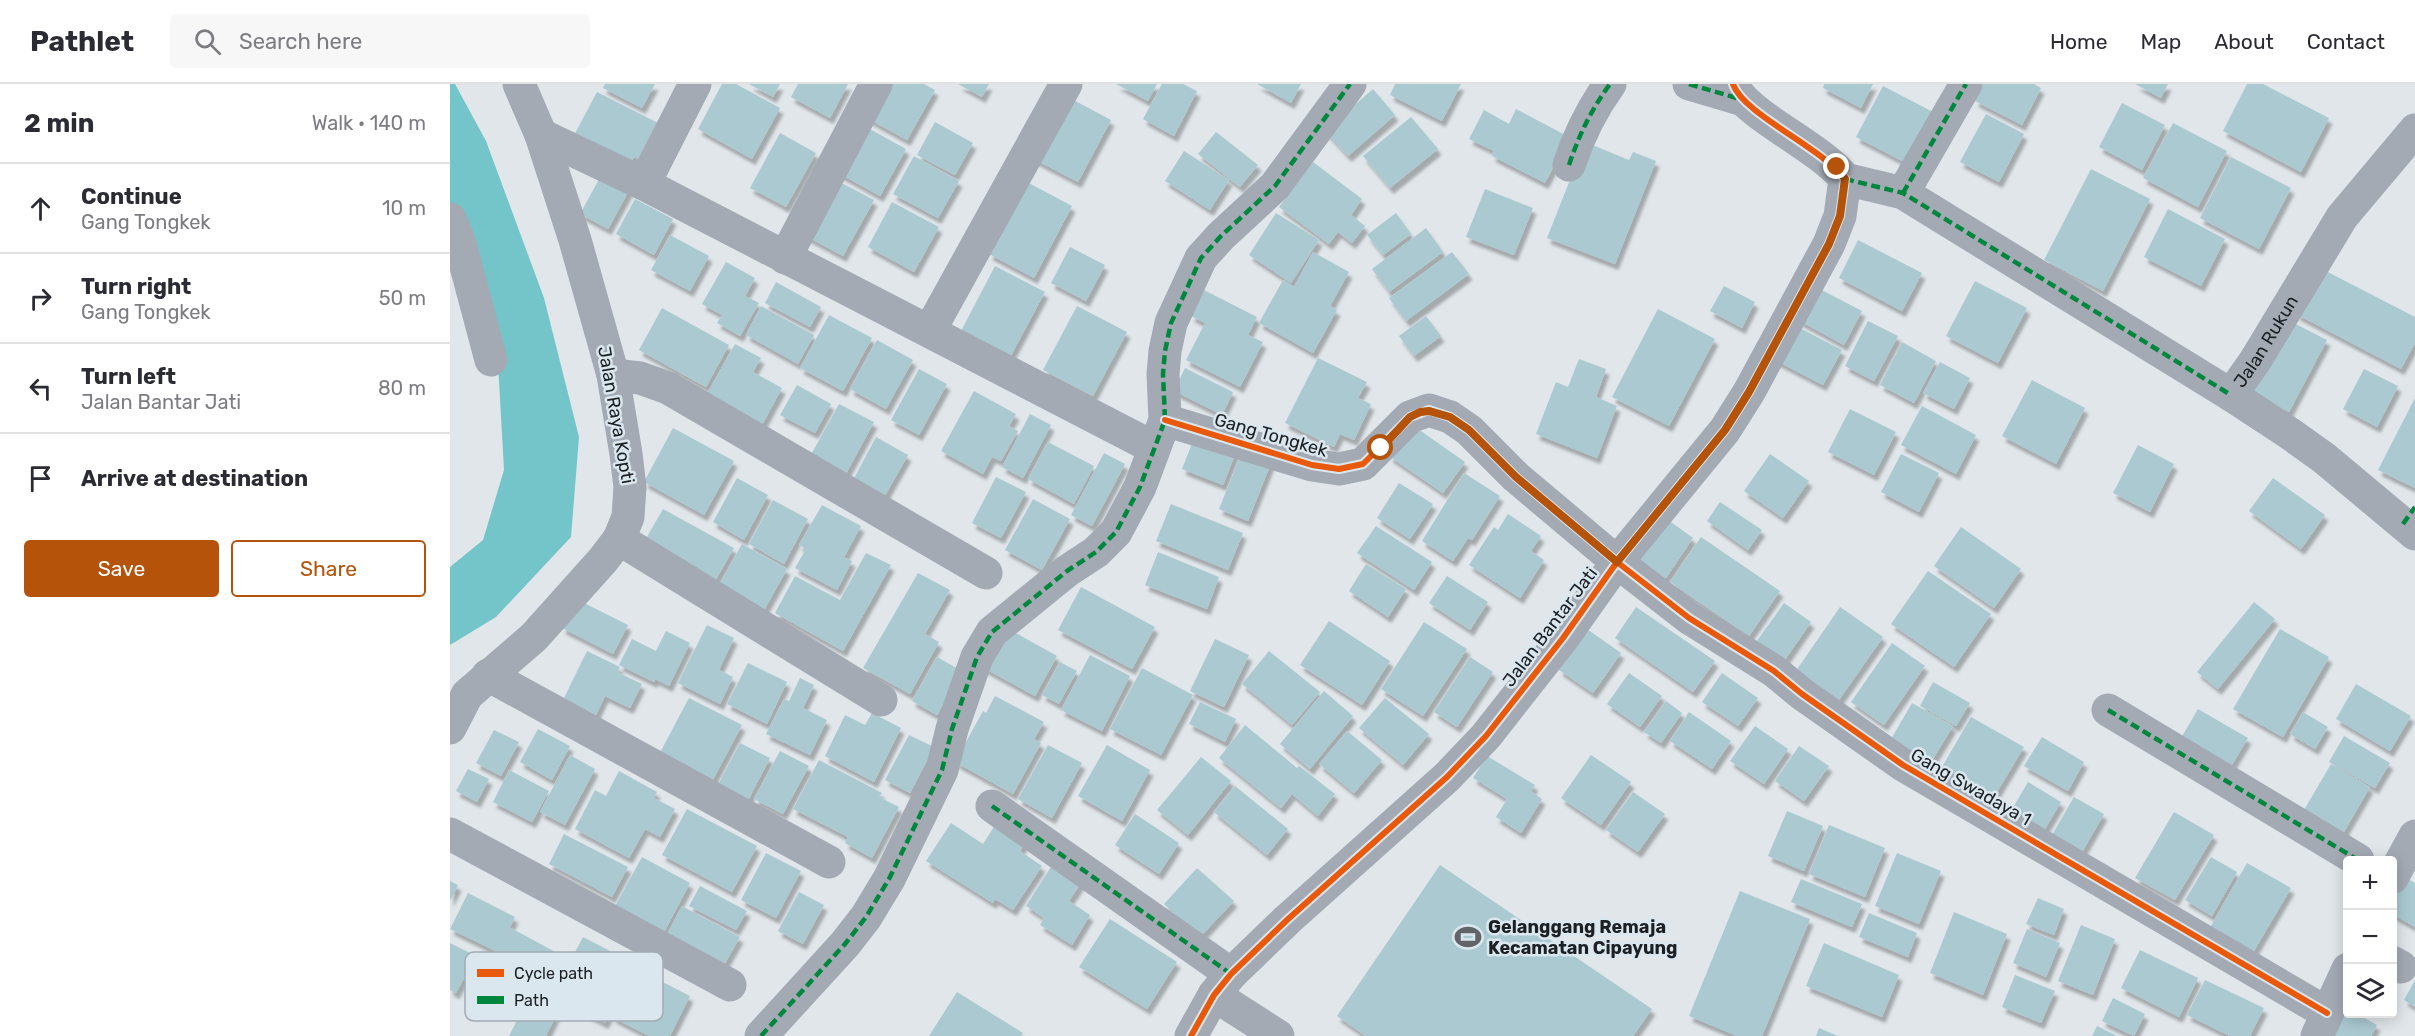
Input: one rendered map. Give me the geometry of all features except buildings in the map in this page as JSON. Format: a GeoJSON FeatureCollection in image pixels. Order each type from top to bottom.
{"type":"FeatureCollection","features":[{"type":"Feature","properties":{"kind":"street","name":"Jalan Raya Kopti"},"geometry":{"type":"LineString","coordinates":[[450,728],[467,695],[534,637],[619,539],[628,517],[630,487],[613,375],[575,240],[541,135],[519,84]]}},
{"type":"Feature","properties":{"kind":"street"},"geometry":{"type":"LineString","coordinates":[[644,184],[695,84]]}},
{"type":"Feature","properties":{"kind":"street"},"geometry":{"type":"LineString","coordinates":[[785,258],[876,84]]}},
{"type":"Feature","properties":{"kind":"street"},"geometry":{"type":"LineString","coordinates":[[930,330],[1066,84]]}},
{"type":"Feature","properties":{"kind":"street"},"geometry":{"type":"LineString","coordinates":[[760,1036],[845,944],[866,917],[888,879],[942,770],[952,729],[977,657],[992,632],[1059,578],[1096,552],[1116,532],[1140,487],[1165,420],[1163,374],[1165,351],[1172,323],[1201,258],[1221,236],[1275,186],[1350,84]]}},
{"type":"Feature","properties":{"kind":"street"},"geometry":{"type":"LineString","coordinates":[[1569,165],[1582,128],[1595,103],[1610,84]]}},
{"type":"Feature","properties":{"kind":"street"},"geometry":{"type":"LineString","coordinates":[[1689,84],[1736,92],[1837,167],[1845,179],[1903,193],[2231,395]]}},
{"type":"Feature","properties":{"kind":"street"},"geometry":{"type":"LineString","coordinates":[[1903,193],[1966,84]]}},
{"type":"Feature","properties":{"kind":"street","name":"Jalan Rukun"},"geometry":{"type":"LineString","coordinates":[[2411,522],[2324,458],[2231,395],[2255,361],[2342,217],[2415,130]]}},
{"type":"Feature","properties":{"kind":"street"},"geometry":{"type":"LineString","coordinates":[[541,135],[644,184],[1141,441]]}},
{"type":"Feature","properties":{"kind":"street","name":"Jalan Bantar Jati"},"geometry":{"type":"LineString","coordinates":[[1191,1036],[1222,984],[1287,920],[1447,777],[1486,736],[1563,638],[1617,562],[1725,430],[1749,392],[1829,244],[1840,216],[1845,179]]}},
{"type":"Feature","properties":{"kind":"street"},"geometry":{"type":"LineString","coordinates":[[450,219],[459,240],[491,360]]}},
{"type":"Feature","properties":{"kind":"street"},"geometry":{"type":"LineString","coordinates":[[613,375],[648,380],[668,388],[986,573]]}},
{"type":"Feature","properties":{"kind":"street","name":"Gang Tongkek"},"geometry":{"type":"LineString","coordinates":[[1165,420],[1312,465],[1339,469],[1363,464],[1410,417],[1429,411],[1439,413],[1450,417],[1469,430],[1516,477],[1617,562]]}},
{"type":"Feature","properties":{"kind":"street"},"geometry":{"type":"LineString","coordinates":[[619,539],[881,700]]}},
{"type":"Feature","properties":{"kind":"street","name":"Gang Swadaya 1"},"geometry":{"type":"LineString","coordinates":[[1617,562],[1689,618],[1774,671],[1802,694],[1903,765],[2322,1024]]}},
{"type":"Feature","properties":{"kind":"street"},"geometry":{"type":"LineString","coordinates":[[488,675],[829,862]]}},
{"type":"Feature","properties":{"kind":"street"},"geometry":{"type":"LineString","coordinates":[[2108,710],[2350,856]]}},
{"type":"Feature","properties":{"kind":"street"},"geometry":{"type":"LineString","coordinates":[[992,806],[1222,984],[1278,1036]]}},
{"type":"Feature","properties":{"kind":"street"},"geometry":{"type":"LineString","coordinates":[[450,834],[730,985]]}},
{"type":"Feature","properties":{"kind":"street"},"geometry":{"type":"LineString","coordinates":[[2397,869],[2415,836]]}},
{"type":"Feature","properties":{"kind":"street"},"geometry":{"type":"LineString","coordinates":[[2322,1024],[2343,980]]}},
{"type":"Feature","properties":{"kind":"water"},"geometry":{"type":"Polygon","coordinates":[[[450,84],[455,84],[486,141],[544,298],[579,437],[571,537],[496,617],[450,645],[450,567],[483,540],[504,470],[498,363],[450,204],[450,84]]]}},
{"type":"Feature","properties":{"kind":"marked path"},"geometry":{"type":"LineString","coordinates":[[761,1036],[845,944],[866,917],[889,879],[942,770],[952,729],[977,657],[992,632],[1067,571],[1096,552],[1116,532],[1140,487],[1165,420],[1163,374],[1171,323],[1201,258],[1221,236],[1275,186],[1350,84]]}},
{"type":"Feature","properties":{"kind":"marked path"},"geometry":{"type":"LineString","coordinates":[[1569,165],[1586,123],[1610,84]]}},
{"type":"Feature","properties":{"kind":"marked path"},"geometry":{"type":"LineString","coordinates":[[1689,84],[1740,99]]}},
{"type":"Feature","properties":{"kind":"marked path"},"geometry":{"type":"LineString","coordinates":[[1903,193],[1966,84]]}},
{"type":"Feature","properties":{"kind":"marked path"},"geometry":{"type":"LineString","coordinates":[[1845,179],[1903,193],[2231,395]]}},
{"type":"Feature","properties":{"kind":"marked path"},"geometry":{"type":"LineString","coordinates":[[2403,524],[2415,507]]}},
{"type":"Feature","properties":{"kind":"marked path"},"geometry":{"type":"LineString","coordinates":[[2108,710],[2351,856]]}},
{"type":"Feature","properties":{"kind":"marked path"},"geometry":{"type":"LineString","coordinates":[[992,806],[1231,974]]}},
{"type":"Feature","properties":{"kind":"cycle path"},"geometry":{"type":"LineString","coordinates":[[1191,1036],[1214,995],[1231,974],[1287,920],[1447,777],[1486,736],[1563,638],[1617,562],[1725,430],[1749,392],[1829,244],[1840,216],[1845,179],[1819,155],[1751,107],[1733,84]]}},
{"type":"Feature","properties":{"kind":"cycle path"},"geometry":{"type":"LineString","coordinates":[[1165,420],[1312,465],[1339,469],[1363,464],[1410,417],[1429,410],[1450,417],[1469,430],[1516,477],[1617,562],[1689,618],[1774,671],[1802,694],[1903,765],[2327,1013]]}},
{"type":"Feature","properties":{"kind":"place","name":"Gelanggang Remaja Kecamatan Cipayung"},"geometry":{"type":"Point","coordinates":[1468,937]}},
{"type":"Feature","properties":{"kind":"route"},"geometry":{"type":"LineString","coordinates":[[1381,448],[1410,417],[1420,412],[1429,411],[1450,417],[1469,430],[1516,477],[1617,562],[1725,430],[1749,392],[1829,244],[1840,216],[1845,179],[1837,167]]}}]}
